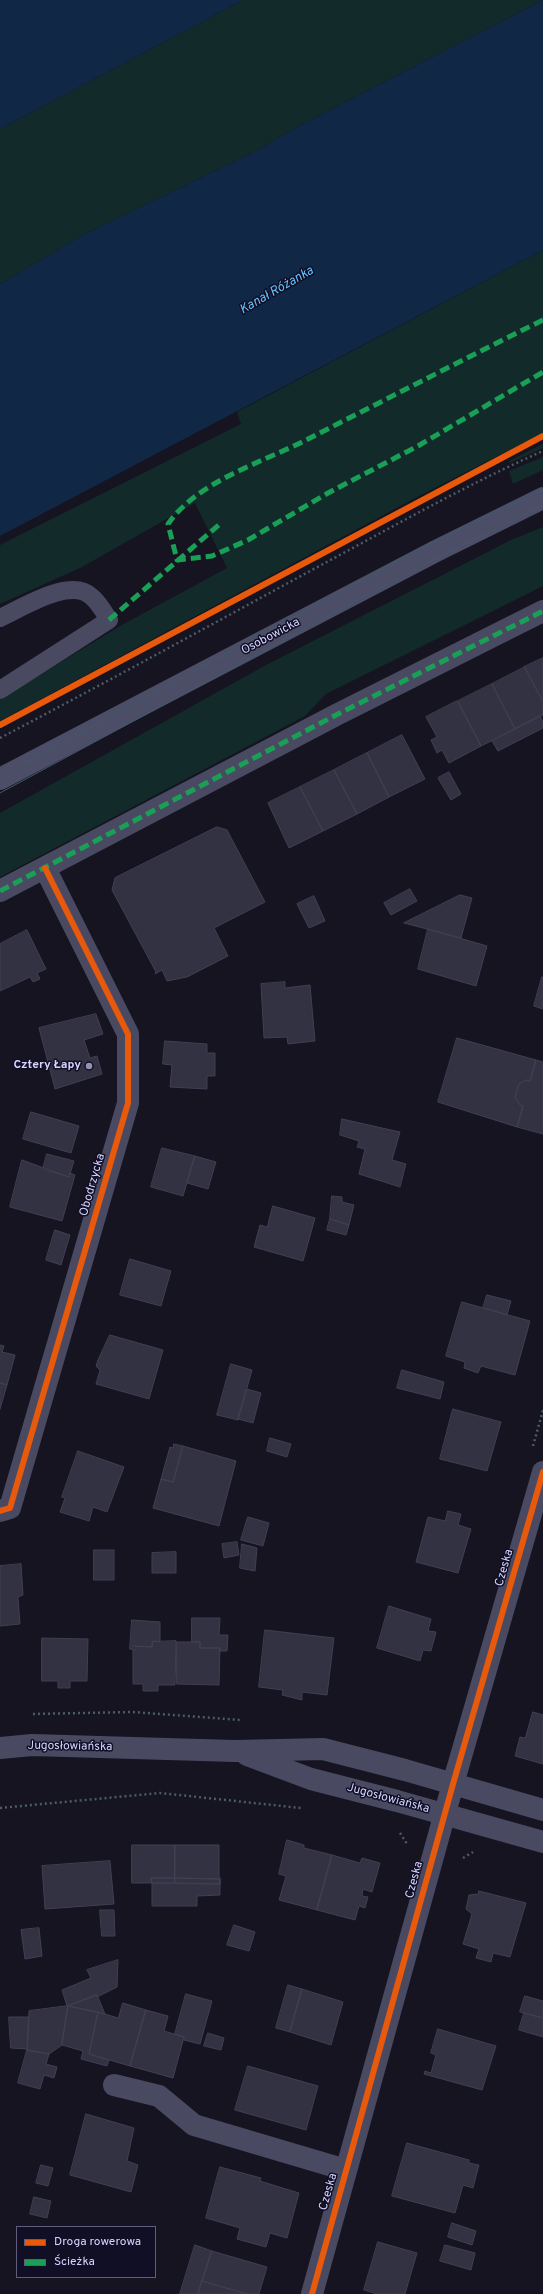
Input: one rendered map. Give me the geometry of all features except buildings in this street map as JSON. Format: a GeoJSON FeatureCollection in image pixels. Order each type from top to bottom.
{"type":"FeatureCollection","features":[{"type":"Feature","properties":{"kind":"street","name":"Osobowicka"},"geometry":{"type":"LineString","coordinates":[[0,779],[429,554],[543,498]]}},
{"type":"Feature","properties":{"kind":"street"},"geometry":{"type":"LineString","coordinates":[[0,891],[49,878],[338,714],[543,611]]}},
{"type":"Feature","properties":{"kind":"street","name":"Obodrzycka"},"geometry":{"type":"LineString","coordinates":[[0,1511],[10,1508],[128,1102],[128,1034],[49,878]]}},
{"type":"Feature","properties":{"kind":"street","name":"Czeska"},"geometry":{"type":"LineString","coordinates":[[312,2294],[453,1784],[543,1472]]}},
{"type":"Feature","properties":{"kind":"street","name":"Jugosłowiańska"},"geometry":{"type":"LineString","coordinates":[[0,1748],[32,1745],[235,1751],[323,1750],[453,1784],[543,1810]]}},
{"type":"Feature","properties":{"kind":"street","name":"Jugosłowiańska"},"geometry":{"type":"LineString","coordinates":[[235,1751],[311,1779],[445,1814],[543,1842]]}},
{"type":"Feature","properties":{"kind":"street"},"geometry":{"type":"LineString","coordinates":[[114,2086],[159,2096],[194,2125],[346,2170]]}},
{"type":"Feature","properties":{"kind":"lane"},"geometry":{"type":"LineString","coordinates":[[0,618],[46,596],[70,588],[91,596],[109,620],[0,690]]}},
{"type":"Feature","properties":{"kind":"path"},"geometry":{"type":"LineString","coordinates":[[0,738],[497,471],[543,451]]}},
{"type":"Feature","properties":{"kind":"path"},"geometry":{"type":"LineString","coordinates":[[0,1808],[160,1794],[306,1809]]}},
{"type":"Feature","properties":{"kind":"green space"},"geometry":{"type":"Polygon","coordinates":[[[243,0],[543,0],[295,128],[258,150],[81,236],[0,284],[0,129],[243,0]]]}},
{"type":"Feature","properties":{"kind":"green space"},"geometry":{"type":"Polygon","coordinates":[[[543,250],[543,433],[417,497],[0,721],[0,699],[120,626],[227,568],[195,503],[82,567],[0,604],[0,545],[241,424],[237,412],[543,250]]]}},
{"type":"Feature","properties":{"kind":"green space"},"geometry":{"type":"Polygon","coordinates":[[[543,444],[543,448],[510,463],[509,461],[543,444]]]}},
{"type":"Feature","properties":{"kind":"green space"},"geometry":{"type":"Polygon","coordinates":[[[543,457],[543,470],[513,484],[509,471],[543,457]]]}},
{"type":"Feature","properties":{"kind":"green space"},"geometry":{"type":"Polygon","coordinates":[[[543,527],[543,586],[326,694],[305,716],[0,877],[0,813],[266,665],[511,540],[543,527]]]}},
{"type":"Feature","properties":{"kind":"water"},"geometry":{"type":"Polygon","coordinates":[[[0,0],[243,0],[0,129],[0,0]]]}},
{"type":"Feature","properties":{"kind":"water","name":"Kanał Różanka"},"geometry":{"type":"Polygon","coordinates":[[[543,0],[543,250],[0,536],[0,284],[81,236],[258,150],[295,128],[543,0]]]}},
{"type":"Feature","properties":{"kind":"tram line"},"geometry":{"type":"LineString","coordinates":[[0,777],[417,550],[543,490]]}},
{"type":"Feature","properties":{"kind":"tram line"},"geometry":{"type":"LineString","coordinates":[[0,793],[421,566],[543,505]]}},
{"type":"Feature","properties":{"kind":"marked path"},"geometry":{"type":"LineString","coordinates":[[543,320],[306,440],[231,474],[196,496],[181,509],[168,524],[177,560],[212,556],[248,540],[328,493],[418,446],[543,372]]}},
{"type":"Feature","properties":{"kind":"marked path"},"geometry":{"type":"LineString","coordinates":[[109,620],[221,523]]}},
{"type":"Feature","properties":{"kind":"marked path"},"geometry":{"type":"LineString","coordinates":[[0,891],[338,714],[543,611]]}},
{"type":"Feature","properties":{"kind":"cycle path"},"geometry":{"type":"LineString","coordinates":[[0,725],[543,436]]}},
{"type":"Feature","properties":{"kind":"cycle path"},"geometry":{"type":"LineString","coordinates":[[0,1511],[10,1508],[128,1103],[128,1034],[45,868]]}},
{"type":"Feature","properties":{"kind":"cycle path"},"geometry":{"type":"LineString","coordinates":[[312,2294],[453,1784],[543,1472]]}},
{"type":"Feature","properties":{"kind":"place","name":"Cztery Łapy"},"geometry":{"type":"Point","coordinates":[89,1066]}}]}
